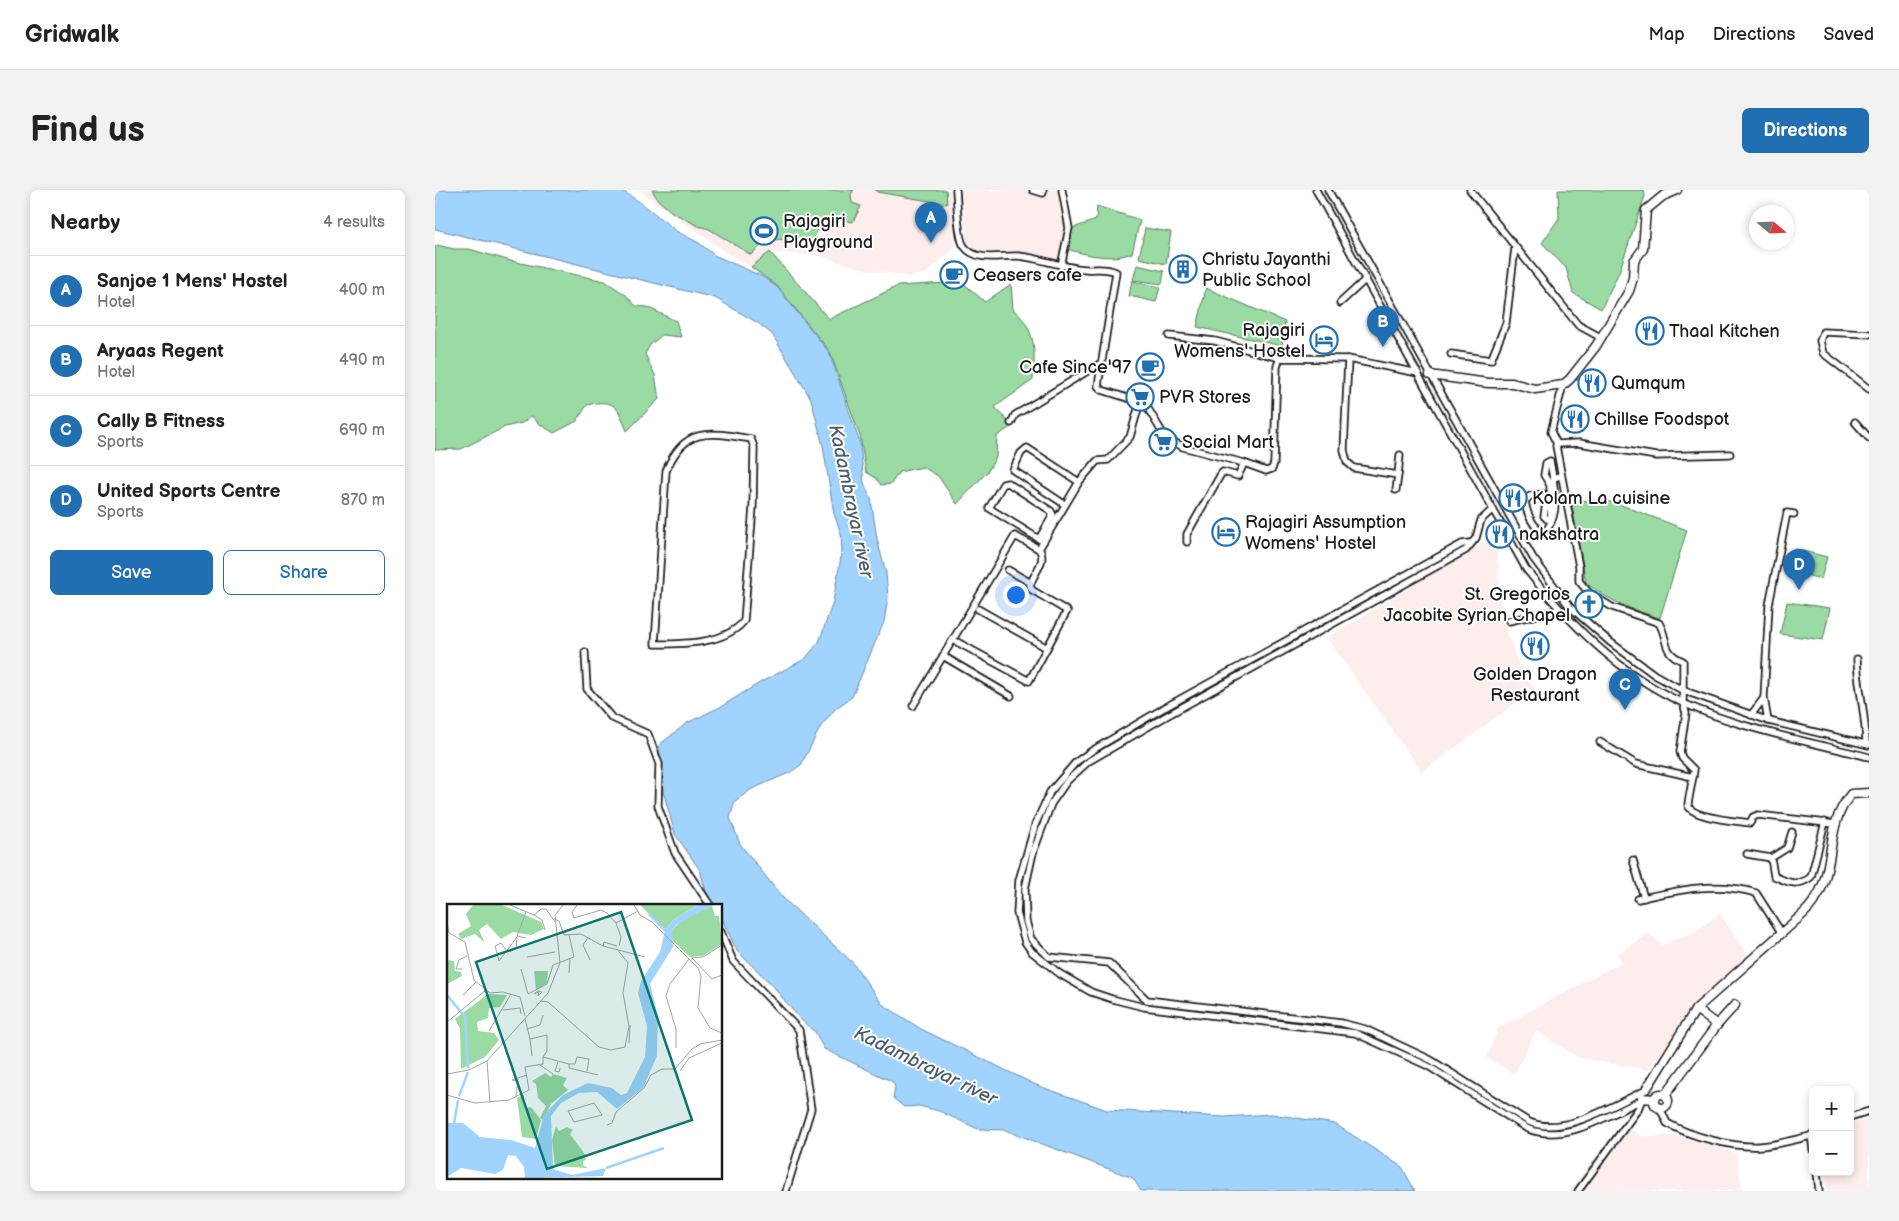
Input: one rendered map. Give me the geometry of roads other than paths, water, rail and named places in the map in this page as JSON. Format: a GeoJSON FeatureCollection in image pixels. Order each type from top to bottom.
{"type":"FeatureCollection","features":[{"type":"Feature","properties":{"kind":"street"},"geometry":{"type":"LineString","coordinates":[[956,190],[962,245],[970,253],[989,258],[1019,256],[1061,266],[1087,270],[1104,268],[1115,272],[1098,380],[1100,388],[1140,402],[1147,407],[1165,437],[1183,447],[1244,463],[1266,471],[1272,469],[1274,463],[1277,366],[1280,358]]}},
{"type":"Feature","properties":{"kind":"street"},"geometry":{"type":"LineString","coordinates":[[1033,190],[1043,193],[1043,190]]}},
{"type":"Feature","properties":{"kind":"street"},"geometry":{"type":"LineString","coordinates":[[1061,266],[1069,228],[1062,190]]}},
{"type":"Feature","properties":{"kind":"street"},"geometry":{"type":"LineString","coordinates":[[1316,190],[1525,569],[1559,610],[1584,635],[1629,670],[1683,703],[1731,720],[1869,757]]}},
{"type":"Feature","properties":{"kind":"street"},"geometry":{"type":"LineString","coordinates":[[1328,190],[1533,558],[1570,607],[1610,642],[1682,690],[1768,721],[1868,745],[1858,685],[1857,659]]}},
{"type":"Feature","properties":{"kind":"street"},"geometry":{"type":"LineString","coordinates":[[1470,190],[1578,325],[1600,337]]}},
{"type":"Feature","properties":{"kind":"street"},"geometry":{"type":"LineString","coordinates":[[1430,375],[1488,383],[1512,383],[1535,389],[1563,385],[1570,379],[1600,337],[1629,291],[1633,278],[1634,261],[1643,249],[1647,210],[1663,196],[1673,191]]}},
{"type":"Feature","properties":{"kind":"street"},"geometry":{"type":"LineString","coordinates":[[1451,354],[1491,360],[1506,323],[1515,248]]}},
{"type":"Feature","properties":{"kind":"street"},"geometry":{"type":"LineString","coordinates":[[1340,303],[1366,279]]}},
{"type":"Feature","properties":{"kind":"street"},"geometry":{"type":"LineString","coordinates":[[1869,334],[1823,332],[1820,341],[1823,353],[1869,389]]}},
{"type":"Feature","properties":{"kind":"street"},"geometry":{"type":"LineString","coordinates":[[1169,336],[1215,341],[1280,358],[1348,360],[1418,373]]}},
{"type":"Feature","properties":{"kind":"street"},"geometry":{"type":"LineString","coordinates":[[1348,360],[1344,445],[1347,462],[1360,470],[1398,475]]}},
{"type":"Feature","properties":{"kind":"street"},"geometry":{"type":"LineString","coordinates":[[1011,423],[1015,415],[1101,363]]}},
{"type":"Feature","properties":{"kind":"street"},"geometry":{"type":"LineString","coordinates":[[1563,385],[1551,432],[1557,444],[1555,446],[1560,476],[1579,566],[1579,581],[1589,593],[1612,607],[1659,623],[1664,631],[1665,647],[1674,657],[1683,661],[1682,690],[1685,719],[1680,752],[1681,758],[1693,770],[1688,804],[1695,812],[1723,820],[1750,823],[1753,817],[1758,815],[1835,824]]}},
{"type":"Feature","properties":{"kind":"street"},"geometry":{"type":"LineString","coordinates":[[1041,540],[1079,482],[1097,461],[1108,460],[1130,437],[1140,402]]}},
{"type":"Feature","properties":{"kind":"street"},"geometry":{"type":"LineString","coordinates":[[1855,422],[1869,438]]}},
{"type":"Feature","properties":{"kind":"street"},"geometry":{"type":"LineString","coordinates":[[699,435],[731,435],[751,439],[754,446],[753,507],[744,621],[737,629],[725,635],[688,644],[656,644],[667,471],[673,454],[688,438],[699,435]]}},
{"type":"Feature","properties":{"kind":"street"},"geometry":{"type":"LineString","coordinates":[[1557,444],[1579,444],[1656,456],[1730,454]]}},
{"type":"Feature","properties":{"kind":"street"},"geometry":{"type":"LineString","coordinates":[[1064,504],[1013,470],[1021,453],[1027,448],[1079,482]]}},
{"type":"Feature","properties":{"kind":"street"},"geometry":{"type":"LineString","coordinates":[[1396,490],[1400,455]]}},
{"type":"Feature","properties":{"kind":"street"},"geometry":{"type":"LineString","coordinates":[[1550,461],[1553,478],[1556,512],[1555,518],[1544,533],[1540,531],[1526,510],[1525,501],[1530,496],[1543,494],[1546,503],[1544,516],[1547,519],[1551,517],[1550,484],[1543,475],[1546,463],[1550,461]]}},
{"type":"Feature","properties":{"kind":"street"},"geometry":{"type":"LineString","coordinates":[[1187,542],[1187,534],[1221,474],[1223,472],[1238,476],[1244,463]]}},
{"type":"Feature","properties":{"kind":"street"},"geometry":{"type":"LineString","coordinates":[[1553,478],[1560,476]]}},
{"type":"Feature","properties":{"kind":"street"},"geometry":{"type":"LineString","coordinates":[[1039,549],[1041,540],[1053,515],[1051,511],[1007,483],[1003,484],[989,508],[1041,540]]}},
{"type":"Feature","properties":{"kind":"street"},"geometry":{"type":"LineString","coordinates":[[1493,509],[1481,520],[1479,533],[1466,550],[1168,714],[1097,756],[1081,768],[1061,788],[1051,804],[1037,839],[1025,889],[1024,905],[1028,930],[1034,943],[1049,957],[1109,964],[1147,1000],[1341,1023],[1365,1029],[1431,1060],[1524,1119],[1541,1126],[1557,1127],[1578,1121],[1646,1089]]}},
{"type":"Feature","properties":{"kind":"street"},"geometry":{"type":"LineString","coordinates":[[1768,721],[1764,698],[1769,605],[1787,513],[1794,514]]}},
{"type":"Feature","properties":{"kind":"street"},"geometry":{"type":"LineString","coordinates":[[913,706],[1015,536],[1039,549],[1042,553],[1042,560],[1031,583],[1032,590],[1067,611],[1029,681],[957,642]]}},
{"type":"Feature","properties":{"kind":"street"},"geometry":{"type":"LineString","coordinates":[[1470,543],[1462,544],[1173,704],[1093,750],[1076,762],[1050,792],[1030,837],[1017,888],[1017,913],[1021,932],[1028,948],[1050,968],[1075,984],[1101,996],[1144,1007],[1355,1033],[1428,1066],[1526,1128],[1539,1133],[1565,1133],[1642,1099],[1654,1099],[1659,1094],[1665,1095]]}},
{"type":"Feature","properties":{"kind":"street"},"geometry":{"type":"LineString","coordinates":[[1008,570],[1031,583]]}},
{"type":"Feature","properties":{"kind":"street"},"geometry":{"type":"LineString","coordinates":[[978,609],[1047,648]]}},
{"type":"Feature","properties":{"kind":"street"},"geometry":{"type":"LineString","coordinates":[[1509,621],[1559,610]]}},
{"type":"Feature","properties":{"kind":"street"},"geometry":{"type":"LineString","coordinates":[[585,652],[587,688],[612,718],[648,734],[659,764],[658,806],[675,853],[709,904]]}},
{"type":"Feature","properties":{"kind":"street"},"geometry":{"type":"LineString","coordinates":[[943,656],[1011,696]]}},
{"type":"Feature","properties":{"kind":"street"},"geometry":{"type":"LineString","coordinates":[[1751,715],[1764,698]]}},
{"type":"Feature","properties":{"kind":"street"},"geometry":{"type":"LineString","coordinates":[[1600,742],[1636,764],[1693,777]]}},
{"type":"Feature","properties":{"kind":"street"},"geometry":{"type":"LineString","coordinates":[[1578,1191],[1638,1109],[1646,1089],[1696,1009],[1809,908],[1825,885],[1835,824],[1842,805],[1851,794],[1869,793]]}},
{"type":"Feature","properties":{"kind":"street"},"geometry":{"type":"LineString","coordinates":[[1771,858],[1774,876],[1797,885],[1803,884],[1811,877],[1825,822]]}},
{"type":"Feature","properties":{"kind":"street"},"geometry":{"type":"LineString","coordinates":[[1747,854],[1771,858],[1787,848],[1792,832]]}},
{"type":"Feature","properties":{"kind":"street"},"geometry":{"type":"LineString","coordinates":[[1633,860],[1641,898],[1675,891],[1722,886],[1743,889],[1756,893],[1781,932]]}},
{"type":"Feature","properties":{"kind":"street"},"geometry":{"type":"LineString","coordinates":[[723,937],[733,960],[799,1030],[811,1109],[785,1191]]}},
{"type":"Feature","properties":{"kind":"street"},"geometry":{"type":"LineString","coordinates":[[1660,1108],[1667,1104],[1665,1095],[1717,1025],[1735,1005]]}},
{"type":"Feature","properties":{"kind":"street"},"geometry":{"type":"LineString","coordinates":[[1696,1009],[1717,1025]]}},
{"type":"Feature","properties":{"kind":"street"},"geometry":{"type":"LineString","coordinates":[[1654,1099],[1656,1106],[1660,1108],[1667,1123],[1695,1136],[1759,1146],[1809,1135]]}},
{"type":"Feature","properties":{"kind":"street"},"geometry":{"type":"LineString","coordinates":[[1854,1117],[1869,1111]]}},
{"type":"Feature","properties":{"kind":"street"},"geometry":{"type":"LineString","coordinates":[[1817,1176],[1819,1191]]}},
{"type":"Feature","properties":{"kind":"water","name":"Kadambrayar river"},"geometry":{"type":"Polygon","coordinates":[[[435,190],[621,190],[644,205],[676,231],[699,243],[714,255],[761,276],[777,287],[829,352],[860,443],[864,483],[871,499],[877,539],[886,573],[888,597],[884,622],[852,697],[836,708],[821,726],[801,765],[789,773],[752,789],[735,801],[730,818],[740,844],[783,898],[853,963],[882,1004],[921,1029],[1036,1085],[1107,1110],[1224,1117],[1272,1114],[1335,1124],[1402,1167],[1415,1191],[1141,1191],[1133,1178],[1005,1130],[978,1129],[939,1111],[919,1106],[904,1107],[893,1098],[895,1087],[893,1082],[824,1049],[815,1032],[800,1019],[772,985],[737,951],[723,921],[723,904],[712,904],[708,899],[700,870],[675,834],[663,791],[659,745],[687,723],[722,706],[761,682],[805,659],[819,642],[833,602],[842,551],[841,533],[834,514],[823,446],[811,399],[772,334],[758,323],[715,298],[435,229],[435,190]]]}},
{"type":"Feature","properties":{"kind":"place","name":"Rajagiri Playground"},"geometry":{"type":"Point","coordinates":[764,231]}},
{"type":"Feature","properties":{"kind":"place","name":"Sanjoe 1 Mens' Hostel"},"geometry":{"type":"Point","coordinates":[931,243]}},
{"type":"Feature","properties":{"kind":"place","name":"Christu Jayanthi Public School"},"geometry":{"type":"Point","coordinates":[1183,269]}},
{"type":"Feature","properties":{"kind":"place","name":"Ceasers cafe"},"geometry":{"type":"Point","coordinates":[954,275]}},
{"type":"Feature","properties":{"kind":"place","name":"Thaal Kitchen"},"geometry":{"type":"Point","coordinates":[1650,331]}},
{"type":"Feature","properties":{"kind":"place","name":"Rajagiri Womens' Hostel"},"geometry":{"type":"Point","coordinates":[1324,340]}},
{"type":"Feature","properties":{"kind":"place","name":"Aryaas Regent"},"geometry":{"type":"Point","coordinates":[1383,347]}},
{"type":"Feature","properties":{"kind":"place","name":"Cafe Since'97"},"geometry":{"type":"Point","coordinates":[1150,367]}},
{"type":"Feature","properties":{"kind":"place","name":"Qumqum"},"geometry":{"type":"Point","coordinates":[1592,383]}},
{"type":"Feature","properties":{"kind":"place","name":"PVR Stores"},"geometry":{"type":"Point","coordinates":[1140,397]}},
{"type":"Feature","properties":{"kind":"place","name":"Chillse Foodspot"},"geometry":{"type":"Point","coordinates":[1575,419]}},
{"type":"Feature","properties":{"kind":"place","name":"Social Mart"},"geometry":{"type":"Point","coordinates":[1163,442]}},
{"type":"Feature","properties":{"kind":"place","name":"Kolam La cuisine"},"geometry":{"type":"Point","coordinates":[1513,498]}},
{"type":"Feature","properties":{"kind":"place","name":"Rajagiri Assumption Womens' Hostel"},"geometry":{"type":"Point","coordinates":[1226,532]}},
{"type":"Feature","properties":{"kind":"place","name":"nakshatra"},"geometry":{"type":"Point","coordinates":[1500,534]}},
{"type":"Feature","properties":{"kind":"place","name":"United Sports Centre"},"geometry":{"type":"Point","coordinates":[1799,590]}},
{"type":"Feature","properties":{"kind":"place","name":"St. Gregorios Jacobite Syrian Chapel"},"geometry":{"type":"Point","coordinates":[1589,604]}},
{"type":"Feature","properties":{"kind":"place","name":"Golden Dragon Restaurant"},"geometry":{"type":"Point","coordinates":[1535,646]}},
{"type":"Feature","properties":{"kind":"place","name":"Cally B Fitness"},"geometry":{"type":"Point","coordinates":[1625,710]}}]}
